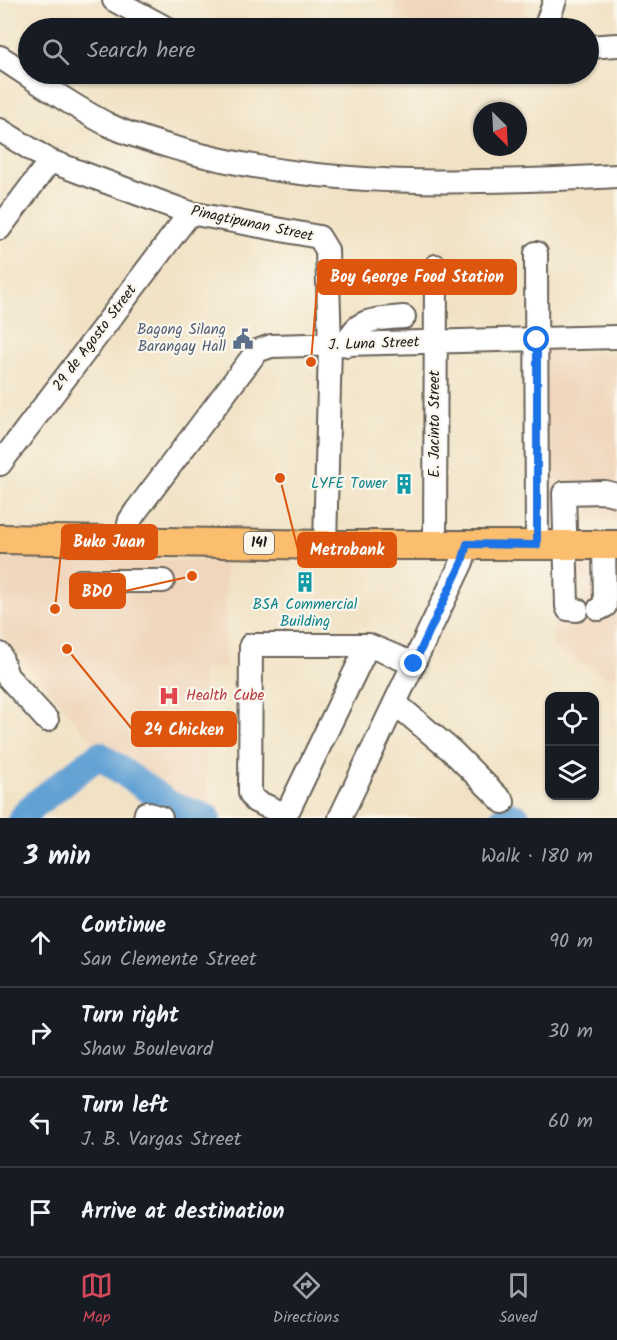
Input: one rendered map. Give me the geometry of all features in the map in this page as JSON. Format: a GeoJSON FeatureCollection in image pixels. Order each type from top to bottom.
{"type":"FeatureCollection","features":[{"type":"Feature","properties":{"kind":"main road","name":"141"},"geometry":{"type":"LineString","coordinates":[[0,539],[325,545],[610,545]]}},
{"type":"Feature","properties":{"kind":"street"},"geometry":{"type":"LineString","coordinates":[[114,0],[147,18]]}},
{"type":"Feature","properties":{"kind":"street"},"geometry":{"type":"LineString","coordinates":[[549,18],[555,0]]}},
{"type":"Feature","properties":{"kind":"street"},"geometry":{"type":"LineString","coordinates":[[599,46],[617,45]]}},
{"type":"Feature","properties":{"kind":"street"},"geometry":{"type":"LineString","coordinates":[[0,57],[18,68]]}},
{"type":"Feature","properties":{"kind":"street"},"geometry":{"type":"LineString","coordinates":[[43,84],[109,125],[168,146],[219,160],[289,172],[375,179],[500,183],[617,176]]}},
{"type":"Feature","properties":{"kind":"street","name":"Pinagtipunan Street"},"geometry":{"type":"LineString","coordinates":[[0,130],[50,161],[190,213],[319,237],[327,250],[339,345],[325,545]]}},
{"type":"Feature","properties":{"kind":"street"},"geometry":{"type":"LineString","coordinates":[[0,228],[50,161]]}},
{"type":"Feature","properties":{"kind":"street","name":"29 de Agosto Street"},"geometry":{"type":"LineString","coordinates":[[0,464],[190,213]]}},
{"type":"Feature","properties":{"kind":"street"},"geometry":{"type":"LineString","coordinates":[[536,253],[537,340],[551,545],[568,609],[605,606],[610,545]]}},
{"type":"Feature","properties":{"kind":"street","name":"E. Jacinto Street"},"geometry":{"type":"LineString","coordinates":[[435,546],[436,266]]}},
{"type":"Feature","properties":{"kind":"street"},"geometry":{"type":"LineString","coordinates":[[339,345],[354,329],[371,319],[404,317]]}},
{"type":"Feature","properties":{"kind":"street","name":"J. Luna Street"},"geometry":{"type":"LineString","coordinates":[[126,541],[130,520],[136,511],[257,351],[271,346],[617,337]]}},
{"type":"Feature","properties":{"kind":"street"},"geometry":{"type":"LineString","coordinates":[[551,545],[564,494],[611,493]]}},
{"type":"Feature","properties":{"kind":"street"},"geometry":{"type":"LineString","coordinates":[[340,818],[462,562],[467,544]]}},
{"type":"Feature","properties":{"kind":"street"},"geometry":{"type":"LineString","coordinates":[[80,582],[163,581]]}},
{"type":"Feature","properties":{"kind":"street"},"geometry":{"type":"LineString","coordinates":[[368,645],[289,808],[282,813],[255,801],[250,793],[251,645],[368,645],[414,664]]}},
{"type":"Feature","properties":{"kind":"street"},"geometry":{"type":"LineString","coordinates":[[0,654],[7,676],[47,720]]}},
{"type":"Feature","properties":{"kind":"street"},"geometry":{"type":"LineString","coordinates":[[395,703],[453,752],[503,802]]}},
{"type":"Feature","properties":{"kind":"street"},"geometry":{"type":"LineString","coordinates":[[145,818],[146,813],[161,818]]}},
{"type":"Feature","properties":{"kind":"shaded area"},"geometry":{"type":"Polygon","coordinates":[[[396,0],[525,0],[525,18],[395,18],[396,0]]]}},
{"type":"Feature","properties":{"kind":"shaded area"},"geometry":{"type":"Polygon","coordinates":[[[544,351],[617,352],[617,519],[545,520],[544,351]]]}},
{"type":"Feature","properties":{"kind":"shaded area"},"geometry":{"type":"Polygon","coordinates":[[[0,558],[226,561],[225,668],[203,668],[208,810],[169,799],[103,754],[0,632],[0,558]]]}},
{"type":"Feature","properties":{"kind":"shaded area"},"geometry":{"type":"Polygon","coordinates":[[[554,562],[617,564],[617,677],[605,676],[553,647],[554,562]]]}},
{"type":"Feature","properties":{"kind":"waterway"},"geometry":{"type":"LineString","coordinates":[[22,818],[33,806],[99,755],[169,804],[207,818]]}},
{"type":"Feature","properties":{"kind":"waterway"},"geometry":{"type":"LineString","coordinates":[[504,818],[510,815],[517,818]]}},
{"type":"Feature","properties":{"kind":"place","name":"Bagong Silang Barangay Hall"},"geometry":{"type":"Point","coordinates":[243,339]}},
{"type":"Feature","properties":{"kind":"place","name":"Boy George Food Station"},"geometry":{"type":"Point","coordinates":[311,362]}},
{"type":"Feature","properties":{"kind":"place","name":"Metrobank"},"geometry":{"type":"Point","coordinates":[280,478]}},
{"type":"Feature","properties":{"kind":"place","name":"LYFE Tower"},"geometry":{"type":"Point","coordinates":[404,484]}},
{"type":"Feature","properties":{"kind":"place","name":"BDO"},"geometry":{"type":"Point","coordinates":[192,576]}},
{"type":"Feature","properties":{"kind":"place","name":"BSA Commercial Building"},"geometry":{"type":"Point","coordinates":[305,582]}},
{"type":"Feature","properties":{"kind":"place","name":"Buko Juan"},"geometry":{"type":"Point","coordinates":[55,609]}},
{"type":"Feature","properties":{"kind":"place","name":"24 Chicken"},"geometry":{"type":"Point","coordinates":[67,649]}},
{"type":"Feature","properties":{"kind":"place","name":"Health Cube"},"geometry":{"type":"Point","coordinates":[169,696]}},
{"type":"Feature","properties":{"kind":"route"},"geometry":{"type":"LineString","coordinates":[[414,664],[462,562],[467,544],[537,545],[537,340]]}}]}
